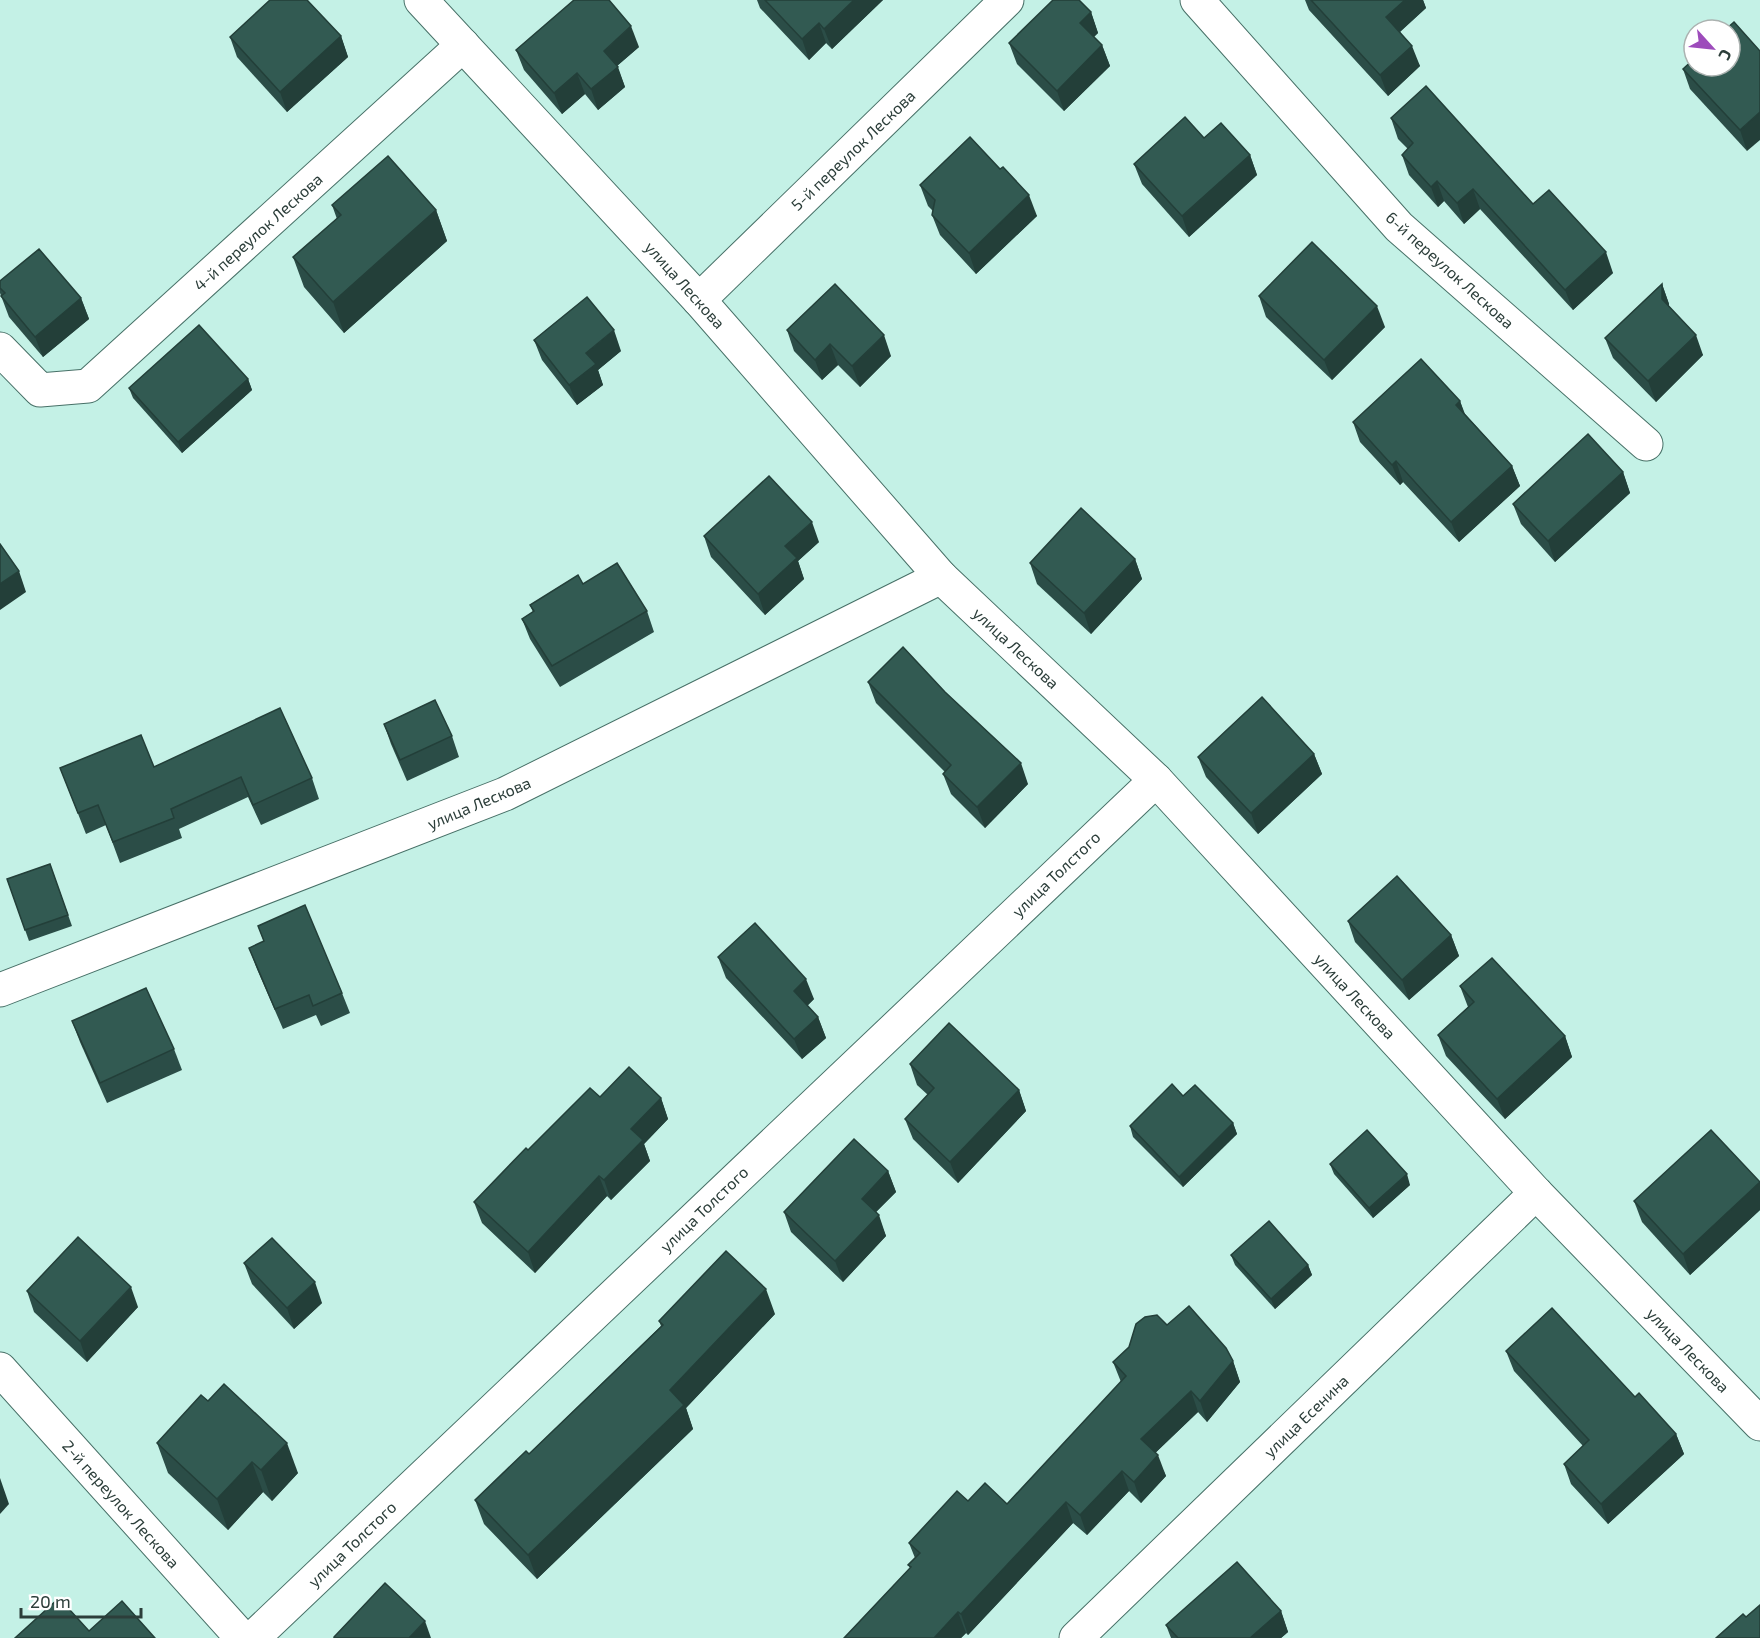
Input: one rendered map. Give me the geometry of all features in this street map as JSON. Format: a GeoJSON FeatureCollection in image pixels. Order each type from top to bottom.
{"type":"FeatureCollection","features":[{"type":"Feature","properties":{"kind":"street","name":"улица Лескова"},"geometry":{"type":"LineString","coordinates":[[421,0],[699,300],[940,577],[1156,780],[1536,1193],[1760,1424]]}},
{"type":"Feature","properties":{"kind":"street","name":"5-й переулок Лескова"},"geometry":{"type":"LineString","coordinates":[[699,300],[1007,0]]}},
{"type":"Feature","properties":{"kind":"street","name":"6-й переулок Лескова"},"geometry":{"type":"LineString","coordinates":[[1197,0],[1399,227],[1646,444]]}},
{"type":"Feature","properties":{"kind":"street","name":"4-й переулок Лескова"},"geometry":{"type":"LineString","coordinates":[[0,349],[40,390],[88,386],[463,45]]}},
{"type":"Feature","properties":{"kind":"street","name":"улица Лескова"},"geometry":{"type":"LineString","coordinates":[[0,990],[505,794],[940,577]]}},
{"type":"Feature","properties":{"kind":"street","name":"улица Толстого"},"geometry":{"type":"LineString","coordinates":[[253,1638],[1156,780]]}},
{"type":"Feature","properties":{"kind":"street","name":"улица Есенина"},"geometry":{"type":"LineString","coordinates":[[1076,1638],[1536,1193]]}},
{"type":"Feature","properties":{"kind":"street","name":"2-й переулок Лескова"},"geometry":{"type":"LineString","coordinates":[[0,1370],[242,1638]]}},
{"type":"Feature","properties":{"kind":"building"},"geometry":{"type":"Polygon","coordinates":[[[270,0],[307,0],[341,36],[280,92],[230,37],[270,0]]]}},
{"type":"Feature","properties":{"kind":"building"},"geometry":{"type":"Polygon","coordinates":[[[574,0],[609,0],[631,26],[604,51],[618,67],[591,89],[577,73],[554,93],[516,50],[574,0]]]}},
{"type":"Feature","properties":{"kind":"building"},"geometry":{"type":"Polygon","coordinates":[[[765,0],[854,0],[824,29],[819,23],[802,39],[765,0]]]}},
{"type":"Feature","properties":{"kind":"building"},"geometry":{"type":"Polygon","coordinates":[[[1053,0],[1079,0],[1091,12],[1080,23],[1102,45],[1057,91],[1009,43],[1053,0]]]}},
{"type":"Feature","properties":{"kind":"building"},"geometry":{"type":"Polygon","coordinates":[[[1311,0],[1405,0],[1386,17],[1412,46],[1380,75],[1311,0]]]}},
{"type":"Feature","properties":{"kind":"building"},"geometry":{"type":"Polygon","coordinates":[[[1742,31],[1760,51],[1760,112],[1740,130],[1691,78],[1742,78],[1742,31]]]}},
{"type":"Feature","properties":{"kind":"building"},"geometry":{"type":"Polygon","coordinates":[[[1426,86],[1533,204],[1549,190],[1606,252],[1565,290],[1473,189],[1457,203],[1437,181],[1431,187],[1402,155],[1413,143],[1391,118],[1426,86]]]}},
{"type":"Feature","properties":{"kind":"building"},"geometry":{"type":"Polygon","coordinates":[[[1185,117],[1204,138],[1221,123],[1250,155],[1182,216],[1134,164],[1185,117]]]}},
{"type":"Feature","properties":{"kind":"building"},"geometry":{"type":"Polygon","coordinates":[[[970,137],[1029,195],[969,253],[932,215],[935,200],[920,185],[970,137]]]}},
{"type":"Feature","properties":{"kind":"building"},"geometry":{"type":"Polygon","coordinates":[[[388,156],[436,210],[333,302],[293,257],[341,215],[332,205],[388,156]]]}},
{"type":"Feature","properties":{"kind":"building"},"geometry":{"type":"Polygon","coordinates":[[[1312,242],[1377,306],[1324,360],[1259,296],[1312,242]]]}},
{"type":"Feature","properties":{"kind":"building"},"geometry":{"type":"Polygon","coordinates":[[[39,249],[81,298],[35,337],[1,296],[5,293],[0,288],[0,281],[39,249]]]}},
{"type":"Feature","properties":{"kind":"building"},"geometry":{"type":"Polygon","coordinates":[[[835,284],[884,335],[852,366],[830,344],[815,360],[787,330],[835,284]]]}},
{"type":"Feature","properties":{"kind":"building"},"geometry":{"type":"Polygon","coordinates":[[[1662,284],[1662,299],[1696,335],[1648,381],[1605,338],[1662,284]]]}},
{"type":"Feature","properties":{"kind":"building"},"geometry":{"type":"Polygon","coordinates":[[[587,297],[614,330],[586,353],[596,364],[569,385],[534,340],[587,297]]]}},
{"type":"Feature","properties":{"kind":"building"},"geometry":{"type":"Polygon","coordinates":[[[199,325],[248,379],[178,442],[129,388],[199,325]]]}},
{"type":"Feature","properties":{"kind":"building"},"geometry":{"type":"Polygon","coordinates":[[[1421,359],[1460,401],[1456,405],[1512,466],[1451,522],[1396,461],[1392,465],[1353,422],[1421,359]]]}},
{"type":"Feature","properties":{"kind":"building"},"geometry":{"type":"Polygon","coordinates":[[[1588,434],[1623,472],[1548,541],[1513,504],[1588,434]]]}},
{"type":"Feature","properties":{"kind":"building"},"geometry":{"type":"Polygon","coordinates":[[[769,476],[812,522],[785,546],[797,558],[758,594],[704,536],[769,476]]]}},
{"type":"Feature","properties":{"kind":"building"},"geometry":{"type":"Polygon","coordinates":[[[1081,508],[1135,559],[1084,613],[1030,563],[1081,508]]]}},
{"type":"Feature","properties":{"kind":"building"},"geometry":{"type":"Polygon","coordinates":[[[0,544],[19,571],[0,584],[0,544]]]}},
{"type":"Feature","properties":{"kind":"building"},"geometry":{"type":"Polygon","coordinates":[[[617,563],[647,611],[552,666],[522,619],[534,611],[530,605],[578,575],[583,584],[617,563]]]}},
{"type":"Feature","properties":{"kind":"building"},"geometry":{"type":"Polygon","coordinates":[[[903,647],[945,692],[1021,763],[977,807],[943,774],[951,765],[868,682],[903,647]]]}},
{"type":"Feature","properties":{"kind":"building"},"geometry":{"type":"Polygon","coordinates":[[[1262,697],[1314,754],[1251,813],[1198,757],[1262,697]]]}},
{"type":"Feature","properties":{"kind":"building"},"geometry":{"type":"Polygon","coordinates":[[[435,700],[452,736],[400,760],[384,724],[435,700]]]}},
{"type":"Feature","properties":{"kind":"building"},"geometry":{"type":"Polygon","coordinates":[[[280,708],[312,778],[253,805],[241,777],[171,809],[174,818],[113,842],[98,805],[78,813],[60,768],[141,735],[154,767],[280,708]]]}},
{"type":"Feature","properties":{"kind":"building"},"geometry":{"type":"Polygon","coordinates":[[[50,864],[68,915],[25,930],[7,879],[50,864]]]}},
{"type":"Feature","properties":{"kind":"building"},"geometry":{"type":"Polygon","coordinates":[[[1397,876],[1451,935],[1402,980],[1348,921],[1397,876]]]}},
{"type":"Feature","properties":{"kind":"building"},"geometry":{"type":"Polygon","coordinates":[[[305,905],[342,993],[313,1006],[309,995],[275,1009],[249,948],[264,941],[258,926],[305,905]]]}},
{"type":"Feature","properties":{"kind":"building"},"geometry":{"type":"Polygon","coordinates":[[[755,923],[806,979],[794,991],[818,1017],[794,1039],[718,957],[755,923]]]}},
{"type":"Feature","properties":{"kind":"building"},"geometry":{"type":"Polygon","coordinates":[[[1492,958],[1565,1036],[1497,1099],[1438,1035],[1474,1002],[1460,986],[1492,958]]]}},
{"type":"Feature","properties":{"kind":"building"},"geometry":{"type":"Polygon","coordinates":[[[146,988],[174,1049],[100,1083],[72,1021],[146,988]]]}},
{"type":"Feature","properties":{"kind":"building"},"geometry":{"type":"Polygon","coordinates":[[[949,1023],[1019,1090],[950,1162],[905,1119],[934,1088],[910,1064],[949,1023]]]}},
{"type":"Feature","properties":{"kind":"building"},"geometry":{"type":"Polygon","coordinates":[[[629,1067],[661,1098],[631,1129],[643,1140],[604,1180],[599,1176],[528,1252],[474,1202],[526,1148],[528,1150],[590,1088],[600,1097],[629,1067]]]}},
{"type":"Feature","properties":{"kind":"building"},"geometry":{"type":"Polygon","coordinates":[[[1172,1084],[1183,1096],[1195,1085],[1233,1123],[1179,1177],[1130,1126],[1172,1084]]]}},
{"type":"Feature","properties":{"kind":"building"},"geometry":{"type":"Polygon","coordinates":[[[1367,1130],[1407,1174],[1369,1208],[1330,1164],[1367,1130]]]}},
{"type":"Feature","properties":{"kind":"building"},"geometry":{"type":"Polygon","coordinates":[[[1711,1130],[1760,1182],[1683,1254],[1634,1201],[1711,1130]]]}},
{"type":"Feature","properties":{"kind":"building"},"geometry":{"type":"Polygon","coordinates":[[[854,1139],[888,1171],[862,1199],[879,1215],[835,1261],[784,1212],[854,1139]]]}},
{"type":"Feature","properties":{"kind":"building"},"geometry":{"type":"Polygon","coordinates":[[[1269,1221],[1308,1265],[1271,1299],[1231,1255],[1269,1221]]]}},
{"type":"Feature","properties":{"kind":"building"},"geometry":{"type":"Polygon","coordinates":[[[78,1237],[131,1287],[80,1341],[27,1291],[78,1237]]]}},
{"type":"Feature","properties":{"kind":"building"},"geometry":{"type":"Polygon","coordinates":[[[272,1238],[315,1282],[287,1308],[244,1263],[272,1238]]]}},
{"type":"Feature","properties":{"kind":"building"},"geometry":{"type":"Polygon","coordinates":[[[726,1251],[766,1289],[670,1390],[684,1405],[528,1555],[475,1500],[526,1451],[529,1454],[663,1325],[659,1321],[726,1251]]]}},
{"type":"Feature","properties":{"kind":"building"},"geometry":{"type":"Polygon","coordinates":[[[1189,1306],[1226,1348],[1233,1361],[1200,1401],[1191,1391],[1141,1439],[1158,1455],[1134,1482],[1122,1471],[1080,1515],[1066,1502],[961,1614],[958,1612],[934,1638],[844,1638],[911,1567],[908,1565],[920,1553],[909,1543],[957,1491],[968,1501],[985,1483],[1007,1504],[1126,1376],[1113,1362],[1129,1347],[1136,1324],[1145,1317],[1157,1315],[1167,1325],[1189,1306]]]}},
{"type":"Feature","properties":{"kind":"building"},"geometry":{"type":"Polygon","coordinates":[[[1552,1308],[1635,1397],[1639,1393],[1676,1434],[1601,1504],[1564,1464],[1589,1440],[1506,1351],[1552,1308]]]}},
{"type":"Feature","properties":{"kind":"building"},"geometry":{"type":"Polygon","coordinates":[[[224,1384],[287,1443],[261,1470],[252,1462],[217,1499],[157,1443],[201,1395],[208,1401],[224,1384]]]}},
{"type":"Feature","properties":{"kind":"building"},"geometry":{"type":"Polygon","coordinates":[[[1237,1562],[1281,1611],[1250,1638],[1178,1638],[1166,1625],[1237,1562]]]}},
{"type":"Feature","properties":{"kind":"building"},"geometry":{"type":"Polygon","coordinates":[[[385,1583],[425,1621],[409,1638],[334,1638],[334,1637],[385,1583]]]}},
{"type":"Feature","properties":{"kind":"building"},"geometry":{"type":"Polygon","coordinates":[[[59,1598],[89,1631],[122,1601],[155,1638],[15,1638],[59,1598]]]}},
{"type":"Feature","properties":{"kind":"building"},"geometry":{"type":"Polygon","coordinates":[[[1760,1605],[1760,1638],[1716,1638],[1743,1614],[1746,1617],[1760,1605]]]}}]}
